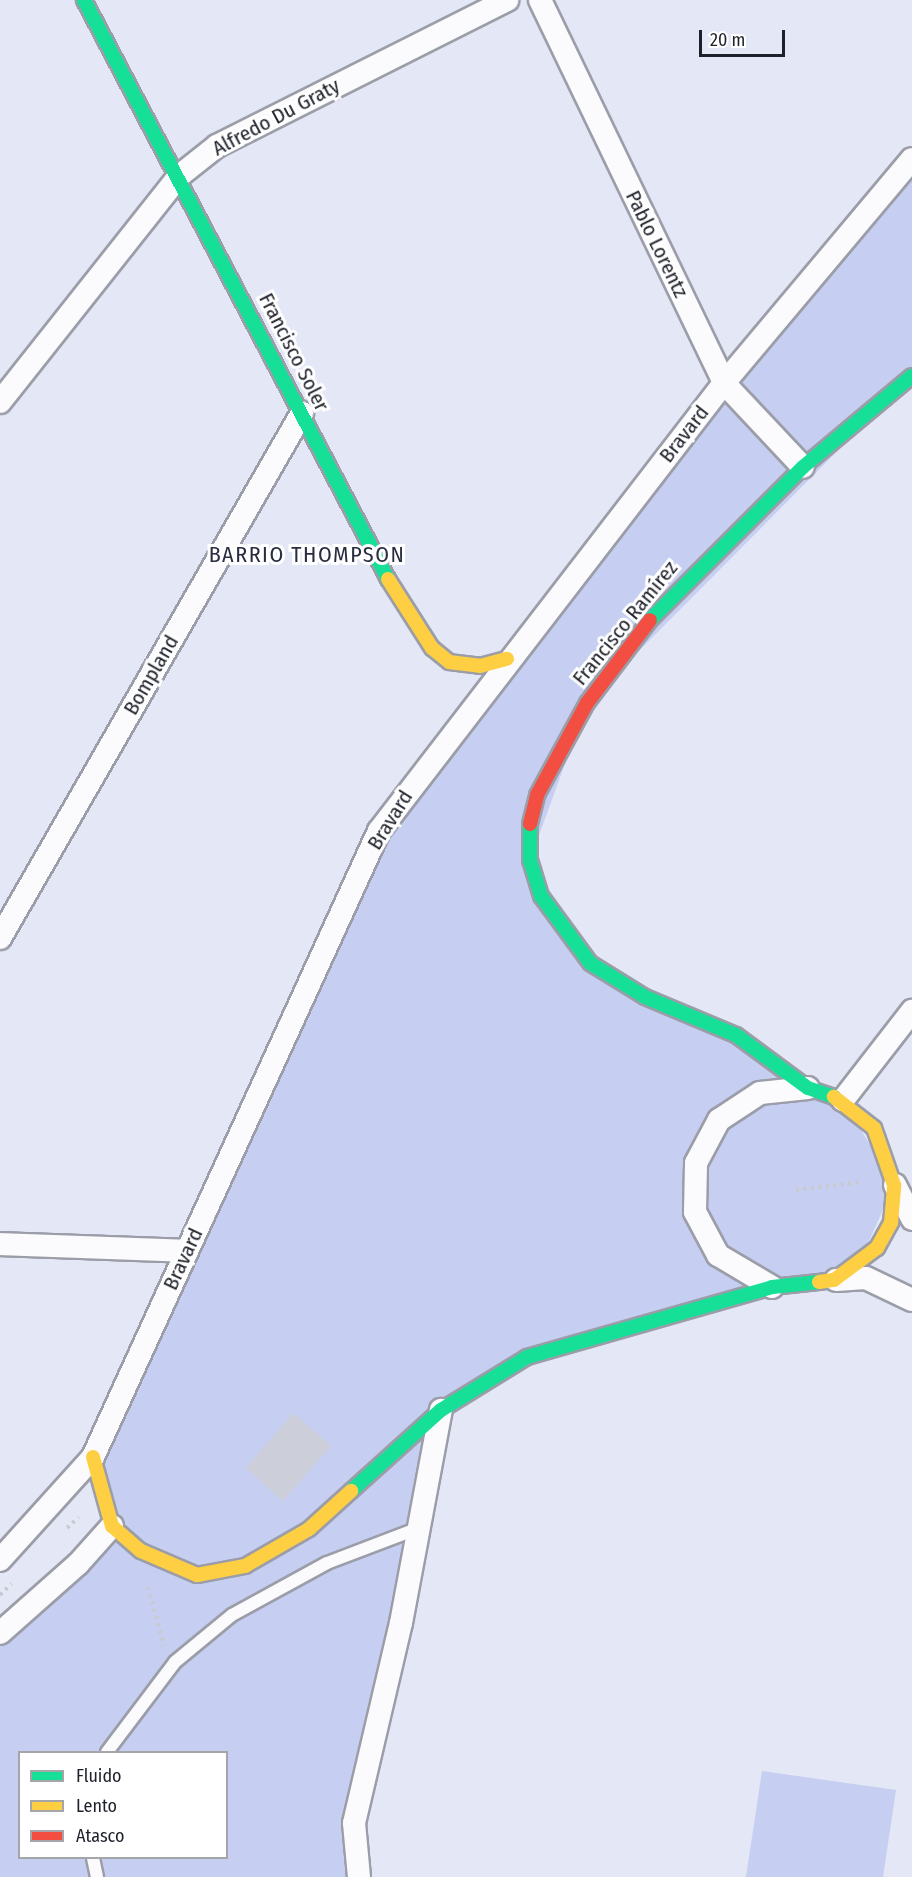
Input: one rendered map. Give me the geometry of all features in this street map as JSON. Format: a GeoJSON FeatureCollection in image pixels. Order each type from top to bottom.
{"type":"FeatureCollection","features":[{"type":"Feature","properties":{"kind":"street","name":"Francisco Soler"},"geometry":{"type":"LineString","coordinates":[[84,0],[179,176],[404,610],[432,648],[466,666],[507,659]]}},
{"type":"Feature","properties":{"kind":"street","name":"Alfredo Du Graty"},"geometry":{"type":"LineString","coordinates":[[0,402],[179,176],[217,146],[507,0]]}},
{"type":"Feature","properties":{"kind":"street","name":"Pablo Lorentz"},"geometry":{"type":"LineString","coordinates":[[540,0],[724,383],[803,467]]}},
{"type":"Feature","properties":{"kind":"street","name":"Bravard"},"geometry":{"type":"LineString","coordinates":[[0,1560],[93,1457],[379,831],[507,659],[724,383],[912,159]]}},
{"type":"Feature","properties":{"kind":"street","name":"Francisco Ramírez"},"geometry":{"type":"LineString","coordinates":[[808,1088],[736,1035],[645,997],[590,963],[538,887],[529,826],[537,795],[587,703],[622,654],[711,553],[803,467],[912,376]]}},
{"type":"Feature","properties":{"kind":"street","name":"Bompland"},"geometry":{"type":"LineString","coordinates":[[0,938],[302,413]]}},
{"type":"Feature","properties":{"kind":"street"},"geometry":{"type":"LineString","coordinates":[[843,1100],[912,1011]]}},
{"type":"Feature","properties":{"kind":"street"},"geometry":{"type":"LineString","coordinates":[[772,1287],[718,1255],[695,1212],[696,1163],[719,1120],[760,1093],[808,1088],[843,1100],[874,1128],[893,1181],[912,1218]]}},
{"type":"Feature","properties":{"kind":"street"},"geometry":{"type":"LineString","coordinates":[[834,1280],[877,1248],[891,1223],[893,1181]]}},
{"type":"Feature","properties":{"kind":"street"},"geometry":{"type":"LineString","coordinates":[[0,1244],[187,1251]]}},
{"type":"Feature","properties":{"kind":"street"},"geometry":{"type":"LineString","coordinates":[[93,1457],[101,1499],[112,1526],[141,1551],[197,1575],[245,1566],[309,1529],[441,1410],[527,1357],[772,1287],[866,1278],[912,1300]]}},
{"type":"Feature","properties":{"kind":"street"},"geometry":{"type":"LineString","coordinates":[[359,1877],[354,1823],[418,1528],[441,1410]]}},
{"type":"Feature","properties":{"kind":"street"},"geometry":{"type":"LineString","coordinates":[[0,1633],[78,1564],[112,1526]]}},
{"type":"Feature","properties":{"kind":"lane"},"geometry":{"type":"LineString","coordinates":[[108,1751],[175,1662],[232,1615],[295,1580],[418,1528]]}},
{"type":"Feature","properties":{"kind":"lane"},"geometry":{"type":"LineString","coordinates":[[93,1859],[97,1877]]}},
{"type":"Feature","properties":{"kind":"path"},"geometry":{"type":"LineString","coordinates":[[796,1190],[893,1181]]}},
{"type":"Feature","properties":{"kind":"path"},"geometry":{"type":"LineString","coordinates":[[60,1533],[101,1499]]}},
{"type":"Feature","properties":{"kind":"path"},"geometry":{"type":"LineString","coordinates":[[141,1551],[160,1640],[175,1662]]}},
{"type":"Feature","properties":{"kind":"path"},"geometry":{"type":"LineString","coordinates":[[0,1595],[15,1580]]}},
{"type":"Feature","properties":{"kind":"shaded area"},"geometry":{"type":"Polygon","coordinates":[[[912,159],[912,376],[587,703],[530,860],[590,963],[843,1100],[894,1185],[857,1268],[527,1357],[441,1410],[369,1740],[359,1877],[0,1877],[0,1633],[112,1526],[93,1457],[379,831],[912,159]]]}},
{"type":"Feature","properties":{"kind":"shaded area"},"geometry":{"type":"Polygon","coordinates":[[[762,1771],[896,1790],[883,1877],[746,1877],[762,1771]]]}},
{"type":"Feature","properties":{"kind":"building"},"geometry":{"type":"Polygon","coordinates":[[[293,1413],[331,1446],[283,1501],[246,1468],[293,1413]]]}},
{"type":"Feature","properties":{"kind":"traffic: fast"},"geometry":{"type":"LineString","coordinates":[[84,0],[388,579]]}},
{"type":"Feature","properties":{"kind":"traffic: fast"},"geometry":{"type":"LineString","coordinates":[[650,620],[803,467],[912,376]]}},
{"type":"Feature","properties":{"kind":"traffic: fast"},"geometry":{"type":"LineString","coordinates":[[530,824],[530,860],[541,896],[590,963],[645,997],[736,1035],[808,1088],[834,1097]]}},
{"type":"Feature","properties":{"kind":"traffic: fast"},"geometry":{"type":"LineString","coordinates":[[351,1491],[441,1410],[527,1357],[772,1287],[819,1282]]}},
{"type":"Feature","properties":{"kind":"traffic: slow"},"geometry":{"type":"LineString","coordinates":[[388,579],[432,648],[449,662],[480,666],[507,659]]}},
{"type":"Feature","properties":{"kind":"traffic: slow"},"geometry":{"type":"LineString","coordinates":[[819,1282],[834,1280],[877,1248],[891,1223],[894,1185],[874,1128],[834,1097]]}},
{"type":"Feature","properties":{"kind":"traffic: slow"},"geometry":{"type":"LineString","coordinates":[[93,1457],[112,1526],[141,1551],[197,1575],[245,1566],[309,1529],[351,1491]]}},
{"type":"Feature","properties":{"kind":"traffic: jam"},"geometry":{"type":"LineString","coordinates":[[530,824],[537,795],[587,703],[650,620]]}},
{"type":"Feature","properties":{"kind":"district","name":"BARRIO THOMPSON"},"geometry":{"type":"Point","coordinates":[307,555]}}]}
